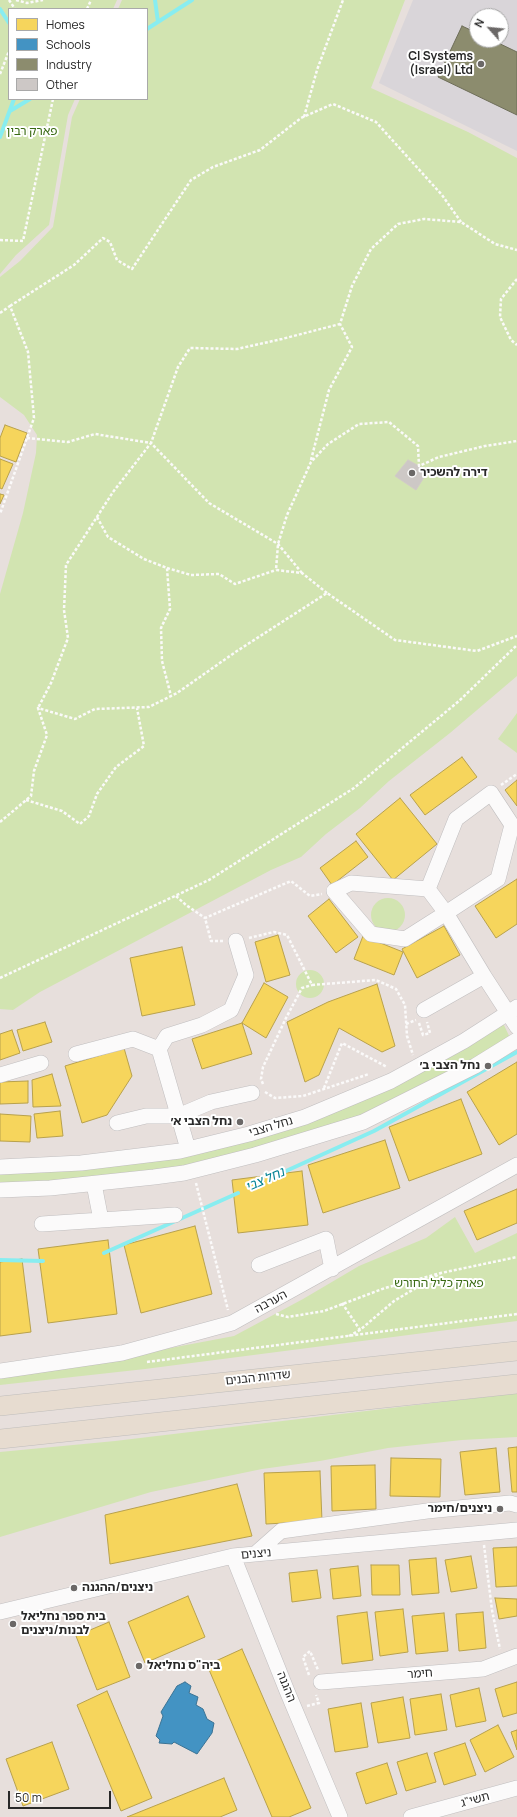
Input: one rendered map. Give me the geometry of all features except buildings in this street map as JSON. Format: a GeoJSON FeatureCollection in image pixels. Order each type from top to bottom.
{"type":"FeatureCollection","features":[{"type":"Feature","properties":{"kind":"main road","name":"שדרות הבנים"},"geometry":{"type":"LineString","coordinates":[[0,1406],[517,1351]]}},
{"type":"Feature","properties":{"kind":"main road"},"geometry":{"type":"LineString","coordinates":[[0,1439],[517,1384]]}},
{"type":"Feature","properties":{"kind":"street"},"geometry":{"type":"LineString","coordinates":[[428,889],[456,819],[491,793],[512,825],[498,879],[446,913],[405,939],[371,934],[334,891],[351,883],[428,889],[446,913],[484,976],[512,1010],[517,1027]]}},
{"type":"Feature","properties":{"kind":"street"},"geometry":{"type":"LineString","coordinates":[[159,1049],[168,1036],[202,1025],[231,1010],[246,975],[236,941]]}},
{"type":"Feature","properties":{"kind":"street"},"geometry":{"type":"LineString","coordinates":[[424,1010],[484,976]]}},
{"type":"Feature","properties":{"kind":"street","name":"נחל הצבי"},"geometry":{"type":"LineString","coordinates":[[0,1167],[81,1163],[188,1149],[249,1134],[305,1117],[356,1097],[412,1059],[464,1041],[512,1010]]}},
{"type":"Feature","properties":{"kind":"street"},"geometry":{"type":"LineString","coordinates":[[76,1054],[132,1039],[159,1049]]}},
{"type":"Feature","properties":{"kind":"street","name":"נחל הצבי"},"geometry":{"type":"LineString","coordinates":[[0,1190],[50,1188],[169,1175],[194,1171],[255,1155],[363,1122],[475,1066],[517,1040]]}},
{"type":"Feature","properties":{"kind":"street"},"geometry":{"type":"LineString","coordinates":[[159,1049],[188,1149]]}},
{"type":"Feature","properties":{"kind":"street"},"geometry":{"type":"LineString","coordinates":[[0,1075],[41,1063]]}},
{"type":"Feature","properties":{"kind":"street"},"geometry":{"type":"LineString","coordinates":[[117,1123],[146,1116],[178,1116],[211,1102],[252,1093]]}},
{"type":"Feature","properties":{"kind":"street","name":"הערבה"},"geometry":{"type":"LineString","coordinates":[[0,1371],[122,1353],[232,1323],[332,1269],[517,1165]]}},
{"type":"Feature","properties":{"kind":"street"},"geometry":{"type":"LineString","coordinates":[[94,1184],[101,1220]]}},
{"type":"Feature","properties":{"kind":"street"},"geometry":{"type":"LineString","coordinates":[[42,1224],[175,1215]]}},
{"type":"Feature","properties":{"kind":"street"},"geometry":{"type":"LineString","coordinates":[[259,1265],[326,1239],[332,1269]]}},
{"type":"Feature","properties":{"kind":"street"},"geometry":{"type":"LineString","coordinates":[[255,1554],[280,1531],[427,1511],[510,1503],[517,1505]]}},
{"type":"Feature","properties":{"kind":"street","name":"ניצנים"},"geometry":{"type":"LineString","coordinates":[[0,1612],[233,1556],[517,1530]]}},
{"type":"Feature","properties":{"kind":"street","name":"ההגנה"},"geometry":{"type":"LineString","coordinates":[[233,1556],[287,1691],[340,1817]]}},
{"type":"Feature","properties":{"kind":"street","name":"חימר"},"geometry":{"type":"LineString","coordinates":[[321,1682],[483,1670],[517,1656]]}},
{"type":"Feature","properties":{"kind":"street","name":"תשי\"ג"},"geometry":{"type":"LineString","coordinates":[[411,1817],[517,1788]]}},
{"type":"Feature","properties":{"kind":"path"},"geometry":{"type":"LineString","coordinates":[[9,0],[15,8]]}},
{"type":"Feature","properties":{"kind":"path"},"geometry":{"type":"LineString","coordinates":[[16,0],[27,3],[43,0]]}},
{"type":"Feature","properties":{"kind":"path"},"geometry":{"type":"LineString","coordinates":[[304,117],[317,70],[343,0]]}},
{"type":"Feature","properties":{"kind":"path"},"geometry":{"type":"LineString","coordinates":[[0,74],[8,54]]}},
{"type":"Feature","properties":{"kind":"path"},"geometry":{"type":"LineString","coordinates":[[0,240],[23,241],[53,100]]}},
{"type":"Feature","properties":{"kind":"path"},"geometry":{"type":"LineString","coordinates":[[0,313],[74,265],[103,238],[110,242],[117,260],[132,269],[191,180],[213,167],[260,150],[304,117],[333,104],[376,122],[442,195],[461,222],[495,244],[517,250]]}},
{"type":"Feature","properties":{"kind":"path"},"geometry":{"type":"LineString","coordinates":[[276,570],[278,544],[287,515],[311,462],[329,390],[352,347],[340,324],[352,286],[371,249],[398,224],[424,219],[461,222]]}},
{"type":"Feature","properties":{"kind":"path"},"geometry":{"type":"LineString","coordinates":[[517,279],[501,299],[500,317],[511,340],[517,345]]}},
{"type":"Feature","properties":{"kind":"path"},"geometry":{"type":"LineString","coordinates":[[0,514],[34,418],[28,352],[10,306]]}},
{"type":"Feature","properties":{"kind":"path"},"geometry":{"type":"LineString","coordinates":[[0,822],[31,796],[34,771],[47,735],[38,708],[51,683],[68,638],[64,610],[66,565],[112,492],[151,443],[178,367],[190,348],[237,349],[340,324]]}},
{"type":"Feature","properties":{"kind":"path"},"geometry":{"type":"LineString","coordinates":[[311,462],[328,444],[359,424],[389,422],[418,446],[418,466],[439,457],[517,441]]}},
{"type":"Feature","properties":{"kind":"path"},"geometry":{"type":"LineString","coordinates":[[27,438],[68,442],[95,434],[151,443],[208,503],[278,544],[302,573],[327,593],[395,640],[477,651],[517,636]]}},
{"type":"Feature","properties":{"kind":"path"},"geometry":{"type":"LineString","coordinates":[[97,517],[108,538],[144,559],[191,575],[219,574],[235,584],[276,570],[302,573]]}},
{"type":"Feature","properties":{"kind":"path"},"geometry":{"type":"LineString","coordinates":[[167,568],[170,609],[161,628],[162,661],[171,696]]}},
{"type":"Feature","properties":{"kind":"path"},"geometry":{"type":"LineString","coordinates":[[38,708],[75,719],[95,709],[148,707],[171,696],[327,593]]}},
{"type":"Feature","properties":{"kind":"path"},"geometry":{"type":"LineString","coordinates":[[0,978],[209,880],[354,788],[459,701],[517,645]]}},
{"type":"Feature","properties":{"kind":"path"},"geometry":{"type":"LineString","coordinates":[[26,800],[62,812],[80,824],[89,816],[97,794],[116,767],[144,746],[137,708]]}},
{"type":"Feature","properties":{"kind":"path"},"geometry":{"type":"LineString","coordinates":[[491,793],[517,774]]}},
{"type":"Feature","properties":{"kind":"path"},"geometry":{"type":"LineString","coordinates":[[206,918],[291,881],[310,896],[334,891]]}},
{"type":"Feature","properties":{"kind":"path"},"geometry":{"type":"LineString","coordinates":[[176,896],[186,905],[206,918],[211,941],[236,941],[274,932],[287,935],[312,984]]}},
{"type":"Feature","properties":{"kind":"path"},"geometry":{"type":"LineString","coordinates":[[261,1079],[267,1060],[286,1018],[302,988],[312,984],[376,980],[396,989],[405,1005],[407,1036],[412,1059]]}},
{"type":"Feature","properties":{"kind":"path"},"geometry":{"type":"LineString","coordinates":[[324,1088],[342,1043],[387,1067]]}},
{"type":"Feature","properties":{"kind":"path"},"geometry":{"type":"LineString","coordinates":[[383,1070],[394,1064]]}},
{"type":"Feature","properties":{"kind":"path"},"geometry":{"type":"LineString","coordinates":[[252,1093],[265,1091],[275,1098],[303,1096],[370,1074]]}},
{"type":"Feature","properties":{"kind":"path"},"geometry":{"type":"LineString","coordinates":[[194,1171],[232,1323]]}},
{"type":"Feature","properties":{"kind":"path"},"geometry":{"type":"LineString","coordinates":[[249,1314],[262,1311],[288,1317],[324,1311],[385,1288],[441,1273],[517,1257]]}},
{"type":"Feature","properties":{"kind":"path"},"geometry":{"type":"LineString","coordinates":[[347,1337],[360,1330],[394,1301],[441,1273]]}},
{"type":"Feature","properties":{"kind":"path"},"geometry":{"type":"LineString","coordinates":[[342,1303],[360,1330]]}},
{"type":"Feature","properties":{"kind":"path"},"geometry":{"type":"LineString","coordinates":[[143,1363],[517,1314]]}},
{"type":"Feature","properties":{"kind":"path"},"geometry":{"type":"LineString","coordinates":[[482,1533],[492,1610],[503,1662]]}},
{"type":"Feature","properties":{"kind":"shaded area"},"geometry":{"type":"Polygon","coordinates":[[[413,0],[517,0],[517,151],[379,83],[413,0]]]}},
{"type":"Feature","properties":{"kind":"green space","name":"פארק רבין"},"geometry":{"type":"Polygon","coordinates":[[[0,0],[117,0],[113,8],[8,8],[8,100],[75,100],[68,115],[49,225],[16,255],[0,274],[0,0]]]}},
{"type":"Feature","properties":{"kind":"green space"},"geometry":{"type":"Polygon","coordinates":[[[122,0],[405,0],[371,88],[468,132],[517,158],[517,676],[450,733],[389,781],[360,808],[326,834],[301,857],[271,870],[40,992],[13,1010],[0,1009],[0,594],[23,513],[36,453],[37,435],[24,415],[0,397],[0,277],[20,261],[53,227],[72,117],[80,100],[148,100],[148,8],[118,8],[122,0]]]}},
{"type":"Feature","properties":{"kind":"green space"},"geometry":{"type":"Polygon","coordinates":[[[517,713],[517,753],[498,739],[517,713]]]}},
{"type":"Feature","properties":{"kind":"green space"},"geometry":{"type":"Polygon","coordinates":[[[385,898],[391,898],[395,899],[402,905],[405,915],[404,922],[398,929],[391,932],[385,932],[381,931],[374,925],[371,918],[371,912],[372,908],[378,901],[385,898]]]}},
{"type":"Feature","properties":{"kind":"green space"},"geometry":{"type":"Polygon","coordinates":[[[310,970],[320,974],[324,984],[320,994],[310,998],[300,994],[296,984],[300,974],[310,970]]]}},
{"type":"Feature","properties":{"kind":"green space"},"geometry":{"type":"Polygon","coordinates":[[[502,1021],[512,1042],[397,1104],[214,1165],[0,1188],[0,1169],[100,1163],[335,1107],[502,1021]]]}},
{"type":"Feature","properties":{"kind":"green space","name":"פארק כליל החורש"},"geometry":{"type":"Polygon","coordinates":[[[455,1217],[475,1253],[517,1233],[517,1321],[145,1369],[0,1385],[0,1372],[144,1353],[234,1336],[303,1299],[359,1266],[426,1238],[455,1217]]]}},
{"type":"Feature","properties":{"kind":"green space"},"geometry":{"type":"Polygon","coordinates":[[[517,1393],[517,1437],[462,1440],[388,1448],[320,1461],[262,1469],[151,1492],[0,1537],[0,1452],[115,1441],[517,1393]]]}},
{"type":"Feature","properties":{"kind":"waterway"},"geometry":{"type":"LineString","coordinates":[[155,0],[158,22]]}},
{"type":"Feature","properties":{"kind":"waterway"},"geometry":{"type":"LineString","coordinates":[[148,28],[192,0]]}},
{"type":"Feature","properties":{"kind":"waterway"},"geometry":{"type":"LineString","coordinates":[[0,9],[8,21]]}},
{"type":"Feature","properties":{"kind":"waterway"},"geometry":{"type":"LineString","coordinates":[[0,137],[14,100]]}},
{"type":"Feature","properties":{"kind":"waterway"},"geometry":{"type":"LineString","coordinates":[[10,111],[28,100]]}},
{"type":"Feature","properties":{"kind":"waterway","name":"נחל צבי"},"geometry":{"type":"LineString","coordinates":[[275,1176],[374,1131],[517,1052]]}},
{"type":"Feature","properties":{"kind":"waterway","name":"נחל צבי"},"geometry":{"type":"LineString","coordinates":[[104,1253],[238,1193]]}},
{"type":"Feature","properties":{"kind":"waterway","name":"נחל צבי"},"geometry":{"type":"LineString","coordinates":[[0,1260],[43,1261]]}},
{"type":"Feature","properties":{"kind":"place","name":"CI Systems (Israel) Ltd"},"geometry":{"type":"Point","coordinates":[481,64]}},
{"type":"Feature","properties":{"kind":"place","name":"דירה להשכיר"},"geometry":{"type":"Point","coordinates":[412,473]}},
{"type":"Feature","properties":{"kind":"place","name":"נחל הצבי ב׳"},"geometry":{"type":"Point","coordinates":[488,1066]}},
{"type":"Feature","properties":{"kind":"place","name":"נחל הצבי א׳"},"geometry":{"type":"Point","coordinates":[240,1122]}},
{"type":"Feature","properties":{"kind":"place","name":"ניצנים/חימר"},"geometry":{"type":"Point","coordinates":[500,1509]}},
{"type":"Feature","properties":{"kind":"place","name":"ניצנים/ההגנה"},"geometry":{"type":"Point","coordinates":[74,1588]}},
{"type":"Feature","properties":{"kind":"place","name":"בית ספר נחליאל לבנות/ניצנים"},"geometry":{"type":"Point","coordinates":[13,1624]}},
{"type":"Feature","properties":{"kind":"place","name":"ביה\"ס נחליאל"},"geometry":{"type":"Point","coordinates":[139,1666]}}]}
